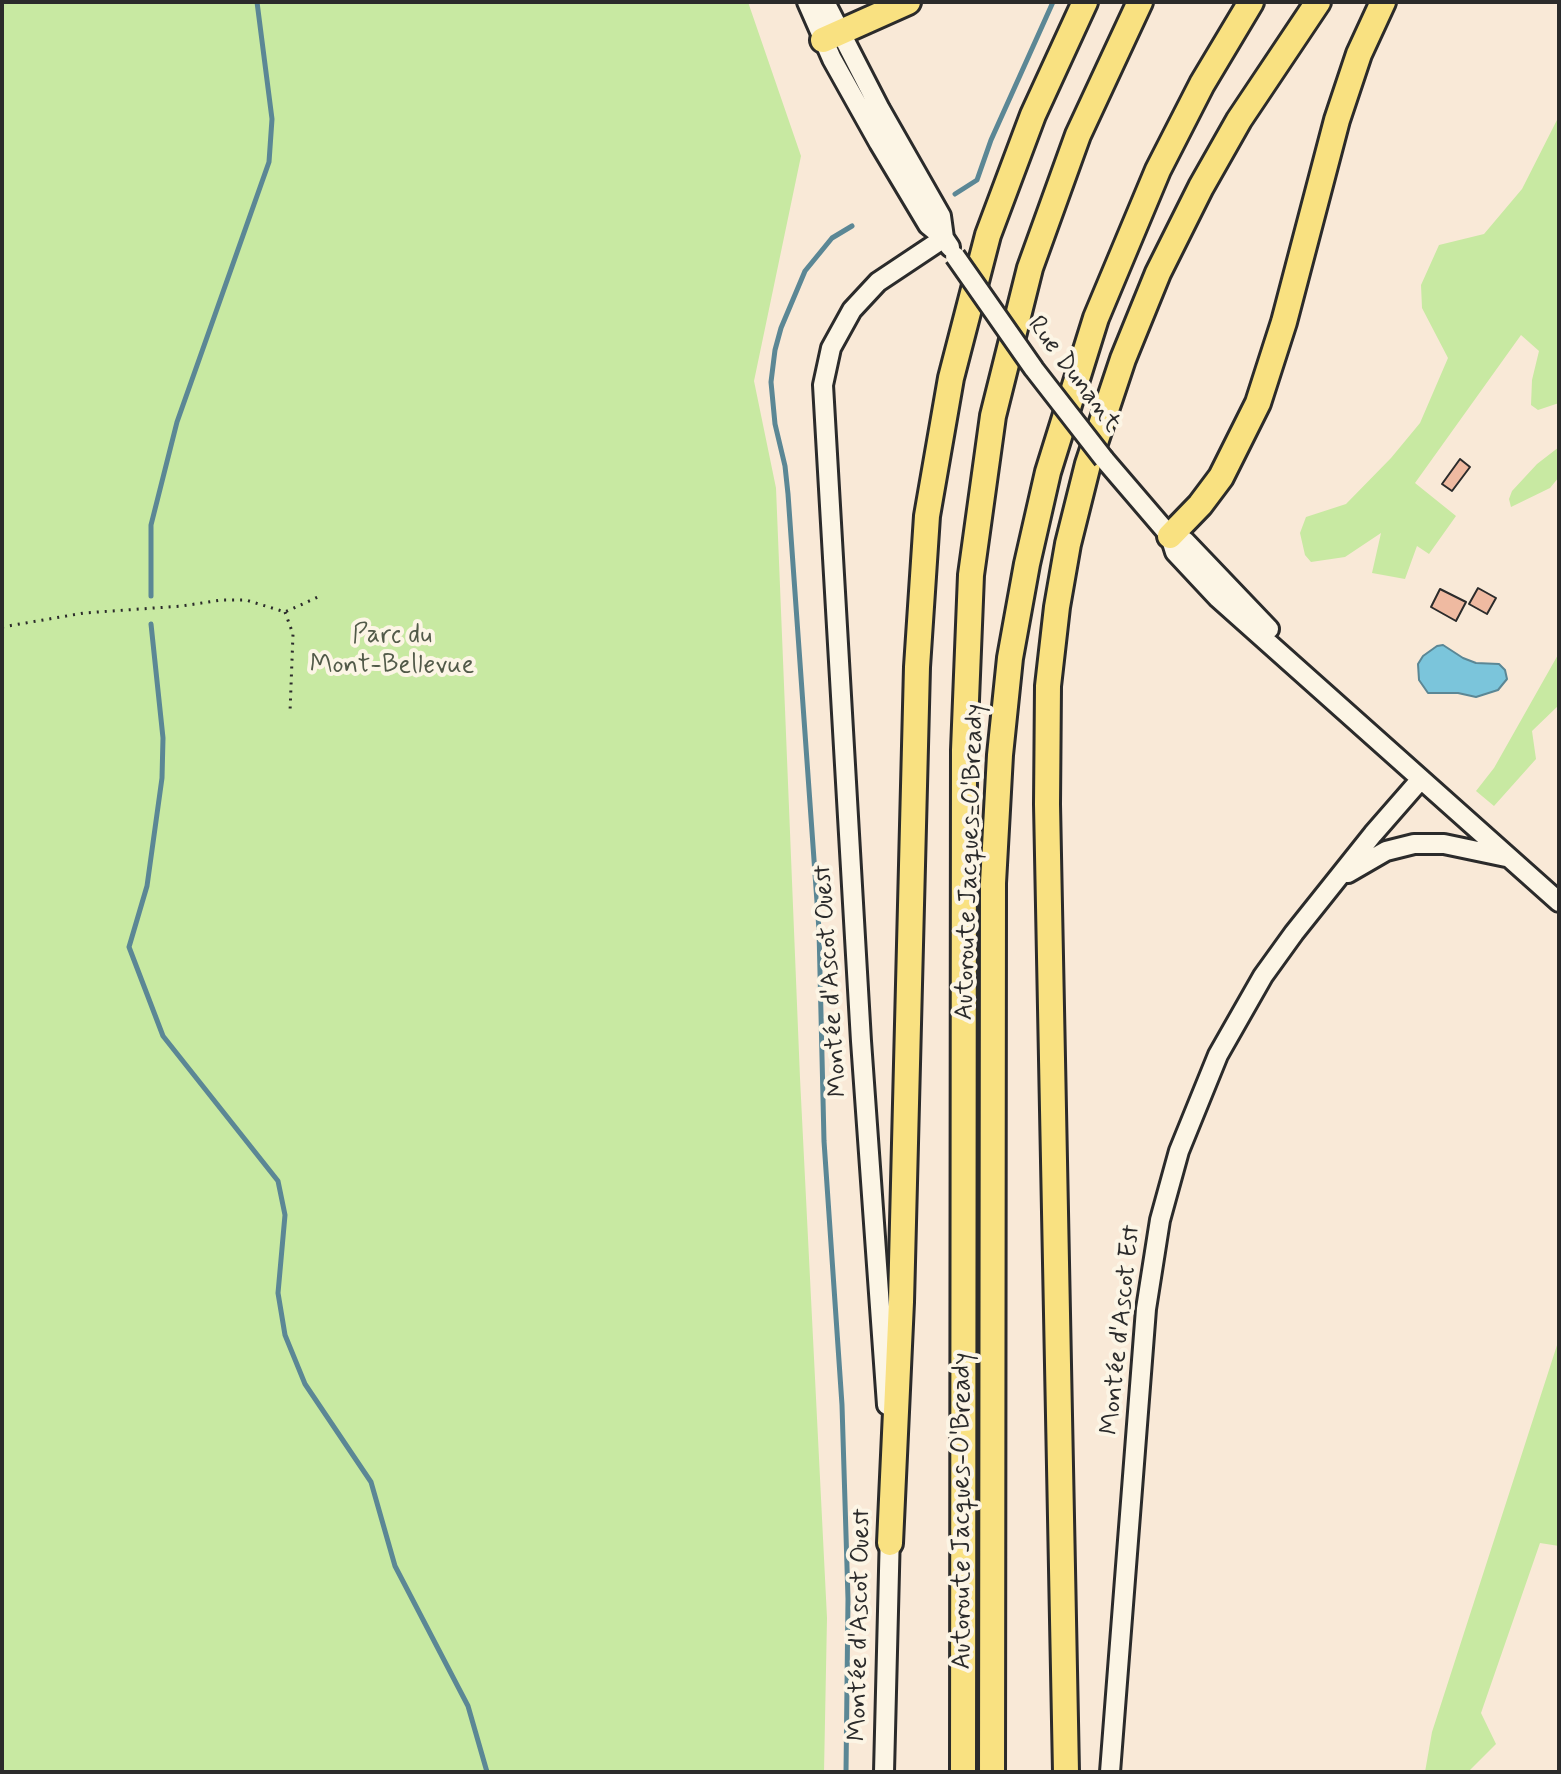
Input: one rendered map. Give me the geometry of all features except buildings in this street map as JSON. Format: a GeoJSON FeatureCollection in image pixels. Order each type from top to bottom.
{"type":"FeatureCollection","features":[{"type":"Feature","properties":{"kind":"highway"},"geometry":{"type":"LineString","coordinates":[[831,36],[908,2]]}},
{"type":"Feature","properties":{"kind":"highway"},"geometry":{"type":"LineString","coordinates":[[890,1543],[901,1302],[918,632],[927,516],[954,363],[988,235],[1033,115],[1085,2]]}},
{"type":"Feature","properties":{"kind":"highway","name":"Autoroute Jacques-O'Bready"},"geometry":{"type":"LineString","coordinates":[[963,1772],[964,750],[971,575],[993,416],[1030,268],[1078,135],[1140,2]]}},
{"type":"Feature","properties":{"kind":"highway","name":"Autoroute Jacques-O'Bready"},"geometry":{"type":"LineString","coordinates":[[992,1772],[993,883],[1000,755],[1010,658],[1044,486],[1065,410],[1096,318],[1131,229],[1163,160],[1202,84],[1251,2]]}},
{"type":"Feature","properties":{"kind":"highway"},"geometry":{"type":"LineString","coordinates":[[1066,1772],[1047,791],[1048,686],[1057,607],[1068,544],[1088,464],[1123,359],[1158,273],[1239,120],[1318,2]]}},
{"type":"Feature","properties":{"kind":"highway"},"geometry":{"type":"LineString","coordinates":[[1170,536],[1200,505],[1226,469],[1264,387],[1337,120],[1359,54],[1383,2]]}},
{"type":"Feature","properties":{"kind":"street","name":"Rue Dunant"},"geometry":{"type":"LineString","coordinates":[[807,2],[884,117],[941,216],[944,238],[955,256],[1034,369],[1170,536],[1175,552],[1218,598],[1559,902]]}},
{"type":"Feature","properties":{"kind":"street","name":"Rue Dunant"},"geometry":{"type":"LineString","coordinates":[[825,2],[831,36]]}},
{"type":"Feature","properties":{"kind":"street","name":"Montée d'Ascot Ouest"},"geometry":{"type":"LineString","coordinates":[[884,1772],[890,1543],[881,1303],[858,1000],[823,385],[835,338],[859,302],[884,278],[944,238]]}},
{"type":"Feature","properties":{"kind":"street","name":"Montée d'Ascot Est"},"geometry":{"type":"LineString","coordinates":[[1110,1772],[1152,1260],[1163,1207],[1188,1123],[1232,1027],[1273,962],[1373,834],[1421,779]]}},
{"type":"Feature","properties":{"kind":"street"},"geometry":{"type":"LineString","coordinates":[[1332,886],[1376,856],[1414,844],[1451,845],[1509,858]]}},
{"type":"Feature","properties":{"kind":"path"},"geometry":{"type":"LineString","coordinates":[[2,627],[84,613],[221,600],[246,600],[285,612],[318,597]]}},
{"type":"Feature","properties":{"kind":"path"},"geometry":{"type":"LineString","coordinates":[[285,612],[293,634],[290,712]]}},
{"type":"Feature","properties":{"kind":"green space","name":"Parc du Mont-Bellevue"},"geometry":{"type":"Polygon","coordinates":[[[2,2],[748,2],[801,156],[754,381],[776,488],[800,1078],[827,1618],[824,1772],[2,1772],[2,2]]]}},
{"type":"Feature","properties":{"kind":"green space"},"geometry":{"type":"Polygon","coordinates":[[[1559,116],[1559,403],[1538,410],[1531,405],[1532,380],[1539,351],[1521,335],[1415,483],[1456,516],[1429,554],[1417,546],[1405,579],[1372,573],[1381,533],[1345,557],[1311,562],[1305,555],[1300,533],[1306,517],[1346,504],[1391,458],[1420,423],[1448,358],[1422,308],[1421,285],[1439,245],[1484,234],[1522,189],[1559,116]]]}},
{"type":"Feature","properties":{"kind":"green space"},"geometry":{"type":"Polygon","coordinates":[[[1559,447],[1559,477],[1550,488],[1511,507],[1509,499],[1512,491],[1537,464],[1559,447]]]}},
{"type":"Feature","properties":{"kind":"green space"},"geometry":{"type":"Polygon","coordinates":[[[1559,653],[1559,705],[1532,731],[1536,759],[1494,806],[1476,791],[1494,768],[1559,653]]]}},
{"type":"Feature","properties":{"kind":"green space"},"geometry":{"type":"Polygon","coordinates":[[[1559,1339],[1559,1546],[1540,1543],[1481,1713],[1496,1744],[1468,1772],[1425,1772],[1432,1732],[1559,1339]]]}},
{"type":"Feature","properties":{"kind":"water"},"geometry":{"type":"Polygon","coordinates":[[[1443,645],[1476,663],[1499,664],[1505,670],[1507,679],[1498,690],[1476,697],[1458,693],[1428,693],[1419,680],[1418,664],[1423,656],[1443,645]]]}},
{"type":"Feature","properties":{"kind":"waterway"},"geometry":{"type":"LineString","coordinates":[[151,596],[151,525],[177,422],[269,162],[272,119],[257,2]]}},
{"type":"Feature","properties":{"kind":"waterway"},"geometry":{"type":"LineString","coordinates":[[955,194],[977,180],[991,140],[1053,2]]}},
{"type":"Feature","properties":{"kind":"waterway"},"geometry":{"type":"LineString","coordinates":[[846,1772],[848,1599],[842,1405],[824,1141],[819,930],[788,494],[771,382],[781,328],[805,271],[832,238],[852,226]]}},
{"type":"Feature","properties":{"kind":"waterway"},"geometry":{"type":"LineString","coordinates":[[151,624],[163,738],[162,778],[147,886],[129,947],[163,1036],[278,1181],[285,1215],[278,1293],[285,1335],[305,1384],[371,1482],[395,1566],[468,1706],[487,1772]]}}]}
